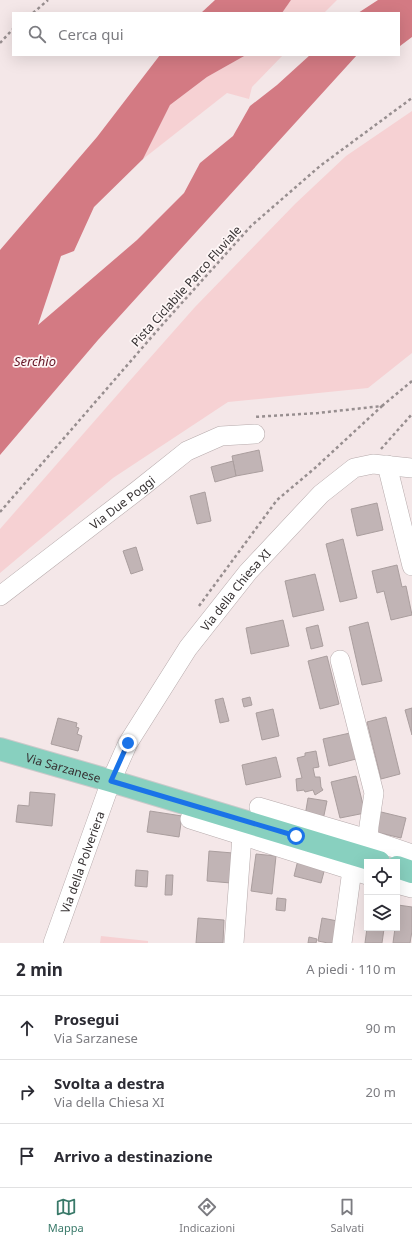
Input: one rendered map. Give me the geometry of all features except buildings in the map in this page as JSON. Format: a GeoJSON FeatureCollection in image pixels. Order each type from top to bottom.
{"type":"FeatureCollection","features":[{"type":"Feature","properties":{"kind":"main road","name":"Via Sarzanese"},"geometry":{"type":"LineString","coordinates":[[0,749],[369,859]]}},
{"type":"Feature","properties":{"kind":"main road"},"geometry":{"type":"LineString","coordinates":[[400,869],[412,872]]}},
{"type":"Feature","properties":{"kind":"street","name":"Via Due Poggi"},"geometry":{"type":"LineString","coordinates":[[0,596],[187,451],[221,436],[253,425]]}},
{"type":"Feature","properties":{"kind":"street","name":"Via della Chiesa XI"},"geometry":{"type":"LineString","coordinates":[[111,781],[128,743],[188,648],[244,578],[321,494],[354,468],[373,464],[412,468]]}},
{"type":"Feature","properties":{"kind":"street"},"geometry":{"type":"LineString","coordinates":[[387,465],[412,566]]}},
{"type":"Feature","properties":{"kind":"street"},"geometry":{"type":"LineString","coordinates":[[340,660],[374,793],[368,839]]}},
{"type":"Feature","properties":{"kind":"street","name":"Via della Polveriera"},"geometry":{"type":"LineString","coordinates":[[53,943],[111,781]]}},
{"type":"Feature","properties":{"kind":"street"},"geometry":{"type":"LineString","coordinates":[[259,807],[368,839],[412,854]]}},
{"type":"Feature","properties":{"kind":"street"},"geometry":{"type":"LineString","coordinates":[[190,819],[360,873]]}},
{"type":"Feature","properties":{"kind":"street"},"geometry":{"type":"LineString","coordinates":[[234,943],[242,836]]}},
{"type":"Feature","properties":{"kind":"street"},"geometry":{"type":"LineString","coordinates":[[342,943],[360,873]]}},
{"type":"Feature","properties":{"kind":"street"},"geometry":{"type":"LineString","coordinates":[[351,943],[360,873]]}},
{"type":"Feature","properties":{"kind":"street"},"geometry":{"type":"LineString","coordinates":[[400,885],[412,888]]}},
{"type":"Feature","properties":{"kind":"path"},"geometry":{"type":"LineString","coordinates":[[34,12],[48,0]]}},
{"type":"Feature","properties":{"kind":"path"},"geometry":{"type":"LineString","coordinates":[[0,43],[12,31]]}},
{"type":"Feature","properties":{"kind":"path","name":"Pista Ciclabile Parco Fluviale"},"geometry":{"type":"LineString","coordinates":[[0,512],[162,325],[252,226],[320,166],[412,98]]}},
{"type":"Feature","properties":{"kind":"path"},"geometry":{"type":"LineString","coordinates":[[197,608],[277,500],[412,381]]}},
{"type":"Feature","properties":{"kind":"path"},"geometry":{"type":"LineString","coordinates":[[253,425],[318,413],[382,406]]}},
{"type":"Feature","properties":{"kind":"path"},"geometry":{"type":"LineString","coordinates":[[366,466],[412,414]]}},
{"type":"Feature","properties":{"kind":"shaded area"},"geometry":{"type":"Polygon","coordinates":[[[291,0],[337,0],[325,12],[283,12],[291,0]]]}},
{"type":"Feature","properties":{"kind":"shaded area"},"geometry":{"type":"Polygon","coordinates":[[[244,56],[282,56],[252,87],[249,99],[227,93],[143,159],[170,105],[207,77],[244,56]]]}},
{"type":"Feature","properties":{"kind":"shaded area"},"geometry":{"type":"Polygon","coordinates":[[[412,111],[412,353],[368,388],[228,402],[113,478],[0,573],[0,529],[195,307],[295,204],[346,156],[412,111]]]}},
{"type":"Feature","properties":{"kind":"shaded area"},"geometry":{"type":"Polygon","coordinates":[[[101,936],[148,941],[148,943],[100,943],[101,936]]]}},
{"type":"Feature","properties":{"kind":"water"},"geometry":{"type":"Polygon","coordinates":[[[215,0],[291,0],[283,12],[202,12],[215,0]]]}},
{"type":"Feature","properties":{"kind":"water"},"geometry":{"type":"Polygon","coordinates":[[[378,0],[412,0],[412,37],[400,46],[400,12],[360,12],[378,0]]]}},
{"type":"Feature","properties":{"kind":"water","name":"Serchio"},"geometry":{"type":"Polygon","coordinates":[[[159,56],[244,56],[207,77],[170,105],[143,159],[94,207],[74,251],[61,256],[38,325],[137,240],[184,193],[200,163],[233,136],[250,106],[277,85],[309,56],[356,56],[98,340],[0,455],[0,250],[97,137],[159,56]]]}},
{"type":"Feature","properties":{"kind":"route"},"geometry":{"type":"LineString","coordinates":[[128,743],[111,781],[296,836]]}}]}
